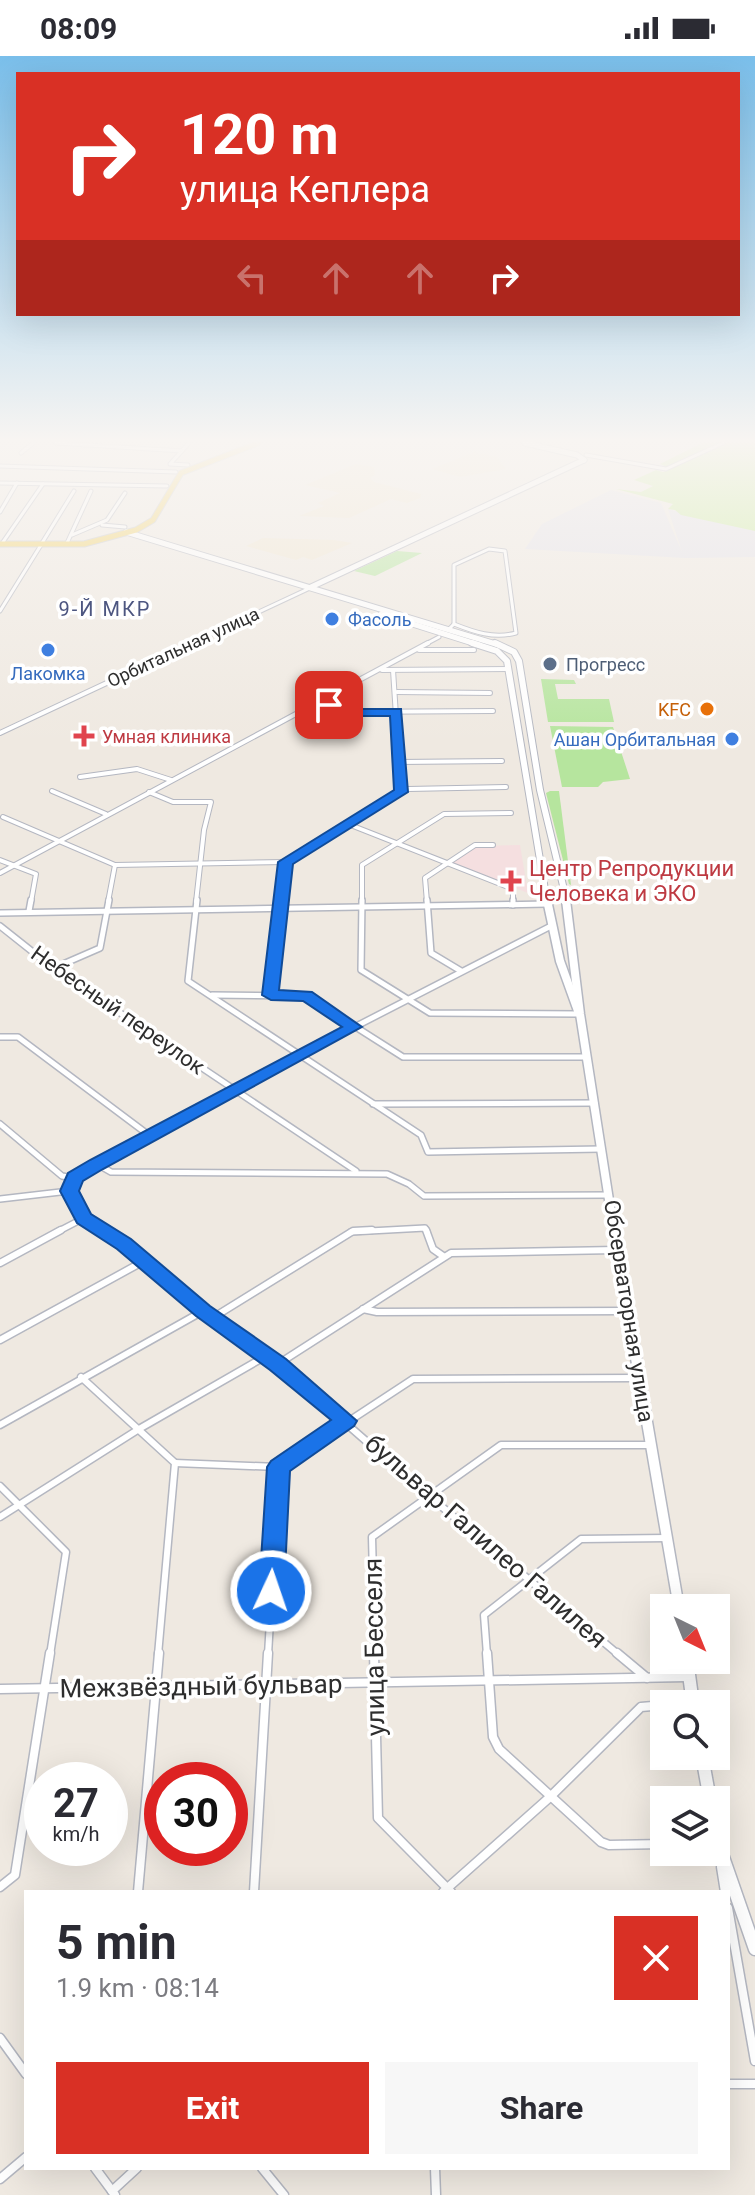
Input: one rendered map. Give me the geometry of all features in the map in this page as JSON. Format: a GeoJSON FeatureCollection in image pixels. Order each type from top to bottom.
{"type":"FeatureCollection","features":[{"type":"Feature","properties":{"kind":"main road"},"geometry":{"type":"LineString","coordinates":[[1,543],[67,543]]}},
{"type":"Feature","properties":{"kind":"main road"},"geometry":{"type":"LineString","coordinates":[[41,544],[56,543]]}},
{"type":"Feature","properties":{"kind":"main road","name":"Обсерваторная улица"},"geometry":{"type":"LineString","coordinates":[[162,543],[428,623],[452,627],[514,652],[519,661],[540,790],[573,939],[580,1014],[617,1250],[677,1594]]}},
{"type":"Feature","properties":{"kind":"main road","name":"Орбитальная улица"},"geometry":{"type":"LineString","coordinates":[[311,587],[405,543]]}},
{"type":"Feature","properties":{"kind":"main road","name":"Обсерваторная улица"},"geometry":{"type":"LineString","coordinates":[[351,599],[414,625],[497,651],[505,658],[530,786],[551,926],[580,1014]]}},
{"type":"Feature","properties":{"kind":"main road","name":"Обсерваторная улица"},"geometry":{"type":"LineString","coordinates":[[414,625],[428,623]]}},
{"type":"Feature","properties":{"kind":"main road"},"geometry":{"type":"LineString","coordinates":[[513,701],[527,705]]}},
{"type":"Feature","properties":{"kind":"main road"},"geometry":{"type":"LineString","coordinates":[[538,855],[556,854]]}},
{"type":"Feature","properties":{"kind":"main road"},"geometry":{"type":"LineString","coordinates":[[554,939],[573,939]]}},
{"type":"Feature","properties":{"kind":"main road"},"geometry":{"type":"LineString","coordinates":[[689,1676],[691,1690]]}},
{"type":"Feature","properties":{"kind":"main road"},"geometry":{"type":"LineString","coordinates":[[725,1866],[755,1949]]}},
{"type":"Feature","properties":{"kind":"street"},"geometry":{"type":"LineString","coordinates":[[0,611],[41,544]]}},
{"type":"Feature","properties":{"kind":"street"},"geometry":{"type":"LineString","coordinates":[[493,549],[506,554],[516,633],[507,636],[482,634],[452,627],[454,565],[493,549]]}},
{"type":"Feature","properties":{"kind":"street","name":"Орбитальная улица"},"geometry":{"type":"LineString","coordinates":[[0,733],[311,587]]}},
{"type":"Feature","properties":{"kind":"street"},"geometry":{"type":"LineString","coordinates":[[0,873],[439,637]]}},
{"type":"Feature","properties":{"kind":"street"},"geometry":{"type":"LineString","coordinates":[[418,650],[474,650]]}},
{"type":"Feature","properties":{"kind":"street"},"geometry":{"type":"LineString","coordinates":[[380,670],[509,669]]}},
{"type":"Feature","properties":{"kind":"street"},"geometry":{"type":"LineString","coordinates":[[393,670],[397,692],[401,792]]}},
{"type":"Feature","properties":{"kind":"street"},"geometry":{"type":"LineString","coordinates":[[397,692],[490,693]]}},
{"type":"Feature","properties":{"kind":"street"},"geometry":{"type":"LineString","coordinates":[[321,702],[329,705],[329,710],[339,712],[493,711]]}},
{"type":"Feature","properties":{"kind":"street"},"geometry":{"type":"LineString","coordinates":[[398,762],[502,761]]}},
{"type":"Feature","properties":{"kind":"street"},"geometry":{"type":"LineString","coordinates":[[80,777],[137,769],[171,780]]}},
{"type":"Feature","properties":{"kind":"street"},"geometry":{"type":"LineString","coordinates":[[3,817],[115,865],[286,862],[401,792],[415,788],[506,787]]}},
{"type":"Feature","properties":{"kind":"street"},"geometry":{"type":"LineString","coordinates":[[52,791],[107,815]]}},
{"type":"Feature","properties":{"kind":"street"},"geometry":{"type":"LineString","coordinates":[[149,792],[173,802],[211,802],[188,981],[421,1135],[428,1152],[603,1149]]}},
{"type":"Feature","properties":{"kind":"street"},"geometry":{"type":"LineString","coordinates":[[511,813],[444,814],[362,865],[361,970],[430,1013],[580,1014]]}},
{"type":"Feature","properties":{"kind":"street"},"geometry":{"type":"LineString","coordinates":[[348,824],[513,889],[513,905]]}},
{"type":"Feature","properties":{"kind":"street"},"geometry":{"type":"LineString","coordinates":[[462,972],[431,953],[425,878],[475,845],[493,845]]}},
{"type":"Feature","properties":{"kind":"street"},"geometry":{"type":"LineString","coordinates":[[0,860],[36,874],[29,911]]}},
{"type":"Feature","properties":{"kind":"street"},"geometry":{"type":"LineString","coordinates":[[271,995],[286,862]]}},
{"type":"Feature","properties":{"kind":"street"},"geometry":{"type":"LineString","coordinates":[[53,968],[100,948],[115,865]]}},
{"type":"Feature","properties":{"kind":"street"},"geometry":{"type":"LineString","coordinates":[[0,913],[549,904]]}},
{"type":"Feature","properties":{"kind":"street","name":"Небесный переулок"},"geometry":{"type":"LineString","coordinates":[[0,926],[53,968],[357,1171]]}},
{"type":"Feature","properties":{"kind":"street"},"geometry":{"type":"LineString","coordinates":[[0,1199],[69,1191],[74,1178],[97,1164],[234,1089],[551,926]]}},
{"type":"Feature","properties":{"kind":"street"},"geometry":{"type":"LineString","coordinates":[[209,994],[307,996],[403,1057],[588,1057]]}},
{"type":"Feature","properties":{"kind":"street"},"geometry":{"type":"LineString","coordinates":[[0,1037],[18,1037],[150,1136]]}},
{"type":"Feature","properties":{"kind":"street"},"geometry":{"type":"LineString","coordinates":[[371,1104],[596,1103]]}},
{"type":"Feature","properties":{"kind":"street"},"geometry":{"type":"LineString","coordinates":[[0,1124],[62,1176],[74,1178]]}},
{"type":"Feature","properties":{"kind":"street"},"geometry":{"type":"LineString","coordinates":[[97,1164],[106,1171],[126,1172],[357,1171],[387,1174],[409,1184],[424,1196],[610,1195]]}},
{"type":"Feature","properties":{"kind":"street","name":"бульвар Галилео Галилея"},"geometry":{"type":"LineString","coordinates":[[69,1191],[84,1218],[144,1261],[203,1311],[278,1364],[429,1496],[647,1678]]}},
{"type":"Feature","properties":{"kind":"street"},"geometry":{"type":"LineString","coordinates":[[0,1263],[84,1218]]}},
{"type":"Feature","properties":{"kind":"street"},"geometry":{"type":"LineString","coordinates":[[214,1317],[353,1231],[425,1228],[433,1249],[443,1256]]}},
{"type":"Feature","properties":{"kind":"street"},"geometry":{"type":"LineString","coordinates":[[278,1364],[451,1253],[617,1250]]}},
{"type":"Feature","properties":{"kind":"street"},"geometry":{"type":"LineString","coordinates":[[0,1340],[144,1261]]}},
{"type":"Feature","properties":{"kind":"street"},"geometry":{"type":"LineString","coordinates":[[363,1309],[377,1312],[628,1311]]}},
{"type":"Feature","properties":{"kind":"street"},"geometry":{"type":"LineString","coordinates":[[0,1425],[203,1311]]}},
{"type":"Feature","properties":{"kind":"street"},"geometry":{"type":"LineString","coordinates":[[0,1517],[139,1429],[266,1356]]}},
{"type":"Feature","properties":{"kind":"street"},"geometry":{"type":"LineString","coordinates":[[81,1377],[175,1463],[279,1467],[413,1379],[640,1378]]}},
{"type":"Feature","properties":{"kind":"street","name":"улица Бесселя"},"geometry":{"type":"LineString","coordinates":[[446,1890],[378,1818],[372,1537],[501,1445],[651,1445]]}},
{"type":"Feature","properties":{"kind":"street"},"geometry":{"type":"LineString","coordinates":[[138,1890],[175,1463]]}},
{"type":"Feature","properties":{"kind":"street"},"geometry":{"type":"LineString","coordinates":[[254,1890],[279,1467]]}},
{"type":"Feature","properties":{"kind":"street"},"geometry":{"type":"LineString","coordinates":[[0,1486],[66,1552],[15,1875],[0,1887]]}},
{"type":"Feature","properties":{"kind":"street"},"geometry":{"type":"LineString","coordinates":[[650,1844],[609,1845],[601,1842],[499,1749],[493,1737],[484,1615],[581,1539],[668,1538]]}},
{"type":"Feature","properties":{"kind":"street","name":"Межзвёздный бульвар"},"geometry":{"type":"LineString","coordinates":[[0,1689],[689,1676]]}},
{"type":"Feature","properties":{"kind":"street"},"geometry":{"type":"LineString","coordinates":[[448,1890],[550,1797],[641,1707],[650,1706]]}},
{"type":"Feature","properties":{"kind":"street"},"geometry":{"type":"LineString","coordinates":[[720,1866],[725,1890]]}},
{"type":"Feature","properties":{"kind":"street"},"geometry":{"type":"LineString","coordinates":[[730,1932],[732,1956],[755,2061]]}},
{"type":"Feature","properties":{"kind":"street"},"geometry":{"type":"LineString","coordinates":[[0,2038],[24,2071]]}},
{"type":"Feature","properties":{"kind":"street"},"geometry":{"type":"LineString","coordinates":[[730,2084],[755,2084]]}},
{"type":"Feature","properties":{"kind":"street"},"geometry":{"type":"LineString","coordinates":[[0,2179],[24,2159]]}},
{"type":"Feature","properties":{"kind":"street"},"geometry":{"type":"LineString","coordinates":[[96,2170],[113,2193],[135,2170]]}},
{"type":"Feature","properties":{"kind":"street"},"geometry":{"type":"LineString","coordinates":[[264,2170],[284,2195]]}},
{"type":"Feature","properties":{"kind":"street"},"geometry":{"type":"LineString","coordinates":[[435,2170],[436,2195]]}},
{"type":"Feature","properties":{"kind":"shaded area"},"geometry":{"type":"Polygon","coordinates":[[[253,543],[352,543],[312,560],[303,557],[296,560],[246,546],[253,543]]]}},
{"type":"Feature","properties":{"kind":"shaded area"},"geometry":{"type":"Polygon","coordinates":[[[529,543],[678,543],[682,552],[679,543],[755,543],[755,557],[685,558],[525,549],[529,543]]]}},
{"type":"Feature","properties":{"kind":"shaded area","name":"Центр Репродукции Человека и ЭКО"},"geometry":{"type":"Polygon","coordinates":[[[520,845],[528,893],[450,863],[476,846],[520,845]]]}},
{"type":"Feature","properties":{"kind":"green space"},"geometry":{"type":"Polygon","coordinates":[[[397,551],[422,553],[375,576],[354,571],[397,551]]]}},
{"type":"Feature","properties":{"kind":"green space"},"geometry":{"type":"Polygon","coordinates":[[[541,679],[574,680],[576,684],[555,684],[558,699],[609,699],[614,722],[548,722],[541,679]]]}},
{"type":"Feature","properties":{"kind":"green space"},"geometry":{"type":"Polygon","coordinates":[[[550,726],[613,727],[630,779],[603,782],[598,787],[562,787],[550,726]]]}},
{"type":"Feature","properties":{"kind":"green space"},"geometry":{"type":"Polygon","coordinates":[[[559,791],[571,885],[546,793],[559,791]]]}},
{"type":"Feature","properties":{"kind":"place","name":"Фасоль"},"geometry":{"type":"Point","coordinates":[332,619]}},
{"type":"Feature","properties":{"kind":"place","name":"Лакомка"},"geometry":{"type":"Point","coordinates":[48,650]}},
{"type":"Feature","properties":{"kind":"place","name":"Прогресс"},"geometry":{"type":"Point","coordinates":[550,664]}},
{"type":"Feature","properties":{"kind":"place","name":"KFC"},"geometry":{"type":"Point","coordinates":[707,709]}},
{"type":"Feature","properties":{"kind":"place","name":"Умная клиника"},"geometry":{"type":"Point","coordinates":[84,736]}},
{"type":"Feature","properties":{"kind":"place","name":"Ашан Орбитальная"},"geometry":{"type":"Point","coordinates":[732,739]}},
{"type":"Feature","properties":{"kind":"place","name":"Центр Репродукции Человека и ЭКО"},"geometry":{"type":"Point","coordinates":[511,881]}},
{"type":"Feature","properties":{"kind":"district","name":"9-Й МКР"},"geometry":{"type":"Point","coordinates":[105,609]}},
{"type":"Feature","properties":{"kind":"route"},"geometry":{"type":"LineString","coordinates":[[271,1591],[279,1467],[346,1421],[278,1364],[203,1311],[124,1244],[84,1218],[69,1191],[74,1178],[97,1164],[354,1027],[307,996],[271,995],[286,862],[401,792],[396,712],[339,712],[329,710],[329,705]]}}]}
